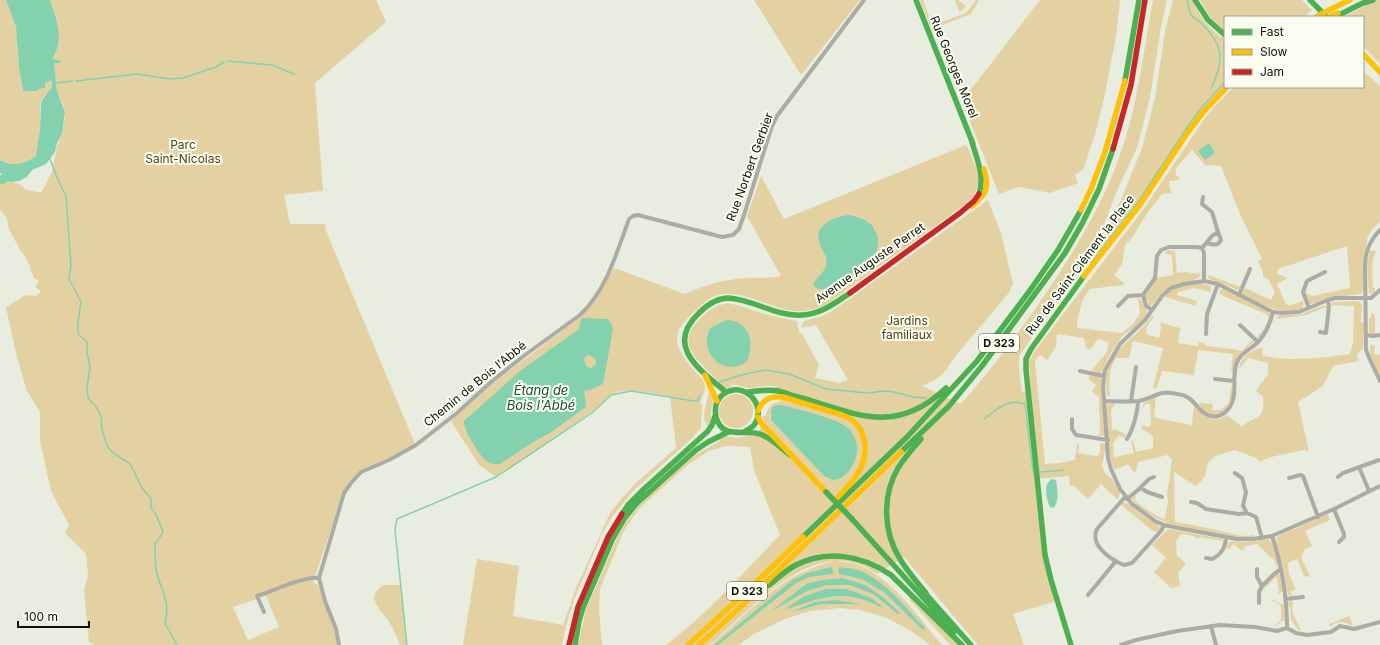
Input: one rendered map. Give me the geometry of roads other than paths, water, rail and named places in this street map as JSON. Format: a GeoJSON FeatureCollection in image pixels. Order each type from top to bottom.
{"type":"FeatureCollection","features":[{"type":"Feature","properties":{"kind":"main road","name":"Rue Georges Morel"},"geometry":{"type":"LineString","coordinates":[[916,0],[972,142],[982,171],[983,191]]}},
{"type":"Feature","properties":{"kind":"main road","name":"D 323"},"geometry":{"type":"LineString","coordinates":[[688,645],[805,536],[907,437],[967,372],[1031,289],[1058,250],[1075,221],[1091,189],[1106,152],[1125,83],[1139,0]]}},
{"type":"Feature","properties":{"kind":"main road","name":"D 323"},"geometry":{"type":"LineString","coordinates":[[699,645],[949,406],[982,366],[1065,253],[1083,222],[1099,189],[1113,151],[1125,112],[1131,85],[1145,0]]}},
{"type":"Feature","properties":{"kind":"main road"},"geometry":{"type":"LineString","coordinates":[[1195,0],[1200,10],[1213,25],[1224,34]]}},
{"type":"Feature","properties":{"kind":"main road"},"geometry":{"type":"LineString","coordinates":[[1310,0],[1327,16]]}},
{"type":"Feature","properties":{"kind":"main road"},"geometry":{"type":"LineString","coordinates":[[1336,13],[1350,0]]}},
{"type":"Feature","properties":{"kind":"main road"},"geometry":{"type":"LineString","coordinates":[[1336,13],[1363,0]]}},
{"type":"Feature","properties":{"kind":"main road"},"geometry":{"type":"LineString","coordinates":[[1321,16],[1336,13],[1373,0]]}},
{"type":"Feature","properties":{"kind":"main road"},"geometry":{"type":"LineString","coordinates":[[1364,55],[1380,72]]}},
{"type":"Feature","properties":{"kind":"main road","name":"Rue de Saint-Clément la Place"},"geometry":{"type":"LineString","coordinates":[[1071,645],[1045,555],[1026,359],[1031,349],[1052,319],[1145,197],[1188,132],[1226,88]]}},
{"type":"Feature","properties":{"kind":"main road","name":"Avenue Auguste Perret"},"geometry":{"type":"LineString","coordinates":[[726,392],[704,374],[684,348],[685,329],[690,322],[713,302],[721,299],[737,299],[792,316],[808,316],[823,311],[960,213],[983,191]]}},
{"type":"Feature","properties":{"kind":"main road"},"geometry":{"type":"LineString","coordinates":[[569,645],[578,607],[608,537],[619,518],[628,505],[644,489],[704,436],[710,428],[715,416],[715,406],[717,401],[726,392],[738,389],[748,392],[764,390],[778,391],[857,415],[872,418],[890,418],[912,412],[925,406],[942,393],[955,379],[967,372]]}},
{"type":"Feature","properties":{"kind":"main road","name":"Avenue Auguste Perret"},"geometry":{"type":"LineString","coordinates":[[704,374],[717,401]]}},
{"type":"Feature","properties":{"kind":"main road"},"geometry":{"type":"LineString","coordinates":[[748,392],[755,400],[761,423],[890,560],[965,645]]}},
{"type":"Feature","properties":{"kind":"main road"},"geometry":{"type":"LineString","coordinates":[[744,432],[752,427],[761,405],[772,397],[778,397],[845,416],[854,421],[862,430],[867,450],[866,458],[861,469],[818,517],[805,536]]}},
{"type":"Feature","properties":{"kind":"main road"},"geometry":{"type":"LineString","coordinates":[[715,416],[720,425],[728,432],[753,432],[763,435],[790,455]]}},
{"type":"Feature","properties":{"kind":"main road"},"geometry":{"type":"LineString","coordinates":[[934,422],[900,466],[892,482],[887,505],[888,527],[900,559],[926,593],[971,645]]}},
{"type":"Feature","properties":{"kind":"main road"},"geometry":{"type":"LineString","coordinates":[[575,645],[579,621],[584,608],[613,538],[624,519],[637,503],[696,450],[728,432]]}},
{"type":"Feature","properties":{"kind":"main road"},"geometry":{"type":"LineString","coordinates":[[733,614],[747,605],[793,567],[817,558],[841,556],[858,558],[870,562],[886,571],[940,621],[962,645]]}},
{"type":"Feature","properties":{"kind":"main road"},"geometry":{"type":"LineString","coordinates":[[890,560],[926,593]]}},
{"type":"Feature","properties":{"kind":"street","name":"Rue Norbert Gerbier"},"geometry":{"type":"LineString","coordinates":[[722,237],[733,235],[738,229],[744,215],[772,126],[777,116],[864,0]]}},
{"type":"Feature","properties":{"kind":"street"},"geometry":{"type":"LineString","coordinates":[[1203,197],[1202,204],[1212,212],[1221,240],[1219,243],[1214,245],[1207,243]]}},
{"type":"Feature","properties":{"kind":"street","name":"Chemin de Bois l'Abbé"},"geometry":{"type":"LineString","coordinates":[[319,578],[344,493],[354,478],[361,472],[416,445],[457,413],[491,382],[587,309],[603,283],[631,217],[638,215],[722,237]]}},
{"type":"Feature","properties":{"kind":"street"},"geometry":{"type":"LineString","coordinates":[[1380,230],[1372,240],[1365,257],[1367,354],[1380,381]]}},
{"type":"Feature","properties":{"kind":"street"},"geometry":{"type":"LineString","coordinates":[[1202,248],[1212,236],[1218,232]]}},
{"type":"Feature","properties":{"kind":"street"},"geometry":{"type":"LineString","coordinates":[[1143,295],[1155,278],[1157,256],[1161,250],[1169,247],[1202,248]]}},
{"type":"Feature","properties":{"kind":"street"},"geometry":{"type":"LineString","coordinates":[[1202,248],[1204,253],[1204,282]]}},
{"type":"Feature","properties":{"kind":"street"},"geometry":{"type":"LineString","coordinates":[[1239,294],[1250,269]]}},
{"type":"Feature","properties":{"kind":"street"},"geometry":{"type":"LineString","coordinates":[[1309,308],[1303,292],[1307,281],[1325,272]]}},
{"type":"Feature","properties":{"kind":"street"},"geometry":{"type":"LineString","coordinates":[[1380,290],[1374,297],[1340,298],[1328,300],[1295,313],[1273,312],[1218,284],[1204,282],[1184,284],[1171,288],[1162,296],[1142,323],[1120,344],[1113,355],[1104,376],[1108,454],[1111,469],[1120,490],[1126,498],[1146,515],[1164,525],[1242,540],[1262,538],[1272,536],[1318,517],[1380,486]]}},
{"type":"Feature","properties":{"kind":"street"},"geometry":{"type":"LineString","coordinates":[[1206,334],[1207,314],[1218,284]]}},
{"type":"Feature","properties":{"kind":"street"},"geometry":{"type":"LineString","coordinates":[[1118,306],[1128,296],[1143,295]]}},
{"type":"Feature","properties":{"kind":"street"},"geometry":{"type":"LineString","coordinates":[[1143,295],[1146,306],[1152,310]]}},
{"type":"Feature","properties":{"kind":"street"},"geometry":{"type":"LineString","coordinates":[[1320,332],[1326,333],[1329,306],[1328,300]]}},
{"type":"Feature","properties":{"kind":"street"},"geometry":{"type":"LineString","coordinates":[[1105,400],[1138,401],[1162,393],[1182,395],[1191,399],[1204,414],[1216,416],[1225,412],[1232,403],[1235,393],[1234,381],[1237,363],[1246,351],[1258,342],[1268,329],[1273,312]]}},
{"type":"Feature","properties":{"kind":"street"},"geometry":{"type":"LineString","coordinates":[[1240,326],[1258,342]]}},
{"type":"Feature","properties":{"kind":"street"},"geometry":{"type":"LineString","coordinates":[[1366,335],[1380,335]]}},
{"type":"Feature","properties":{"kind":"street"},"geometry":{"type":"LineString","coordinates":[[1131,401],[1136,366]]}},
{"type":"Feature","properties":{"kind":"street"},"geometry":{"type":"LineString","coordinates":[[1080,371],[1104,376]]}},
{"type":"Feature","properties":{"kind":"street"},"geometry":{"type":"LineString","coordinates":[[1215,379],[1234,381]]}},
{"type":"Feature","properties":{"kind":"street"},"geometry":{"type":"LineString","coordinates":[[1127,439],[1137,411],[1138,401]]}},
{"type":"Feature","properties":{"kind":"street"},"geometry":{"type":"LineString","coordinates":[[1072,419],[1072,428],[1076,435],[1108,440]]}},
{"type":"Feature","properties":{"kind":"street"},"geometry":{"type":"LineString","coordinates":[[1338,477],[1343,473],[1379,460]]}},
{"type":"Feature","properties":{"kind":"street"},"geometry":{"type":"LineString","coordinates":[[1359,467],[1369,491]]}},
{"type":"Feature","properties":{"kind":"street"},"geometry":{"type":"LineString","coordinates":[[1235,473],[1242,478],[1246,492],[1243,506],[1247,513]]}},
{"type":"Feature","properties":{"kind":"street"},"geometry":{"type":"LineString","coordinates":[[1289,478],[1300,475],[1303,476],[1318,517]]}},
{"type":"Feature","properties":{"kind":"street"},"geometry":{"type":"LineString","coordinates":[[1154,477],[1148,479],[1141,488],[1126,498],[1097,529],[1095,539],[1099,547],[1107,555],[1124,565],[1132,563],[1161,531],[1164,525]]}},
{"type":"Feature","properties":{"kind":"street"},"geometry":{"type":"LineString","coordinates":[[1141,488],[1147,492],[1162,497]]}},
{"type":"Feature","properties":{"kind":"street"},"geometry":{"type":"LineString","coordinates":[[1191,502],[1197,503],[1206,509],[1239,514],[1247,513],[1256,517],[1262,538]]}},
{"type":"Feature","properties":{"kind":"street"},"geometry":{"type":"LineString","coordinates":[[1334,509],[1344,534],[1339,542]]}},
{"type":"Feature","properties":{"kind":"street"},"geometry":{"type":"LineString","coordinates":[[1272,536],[1281,569],[1286,599],[1287,628]]}},
{"type":"Feature","properties":{"kind":"street"},"geometry":{"type":"LineString","coordinates":[[1206,558],[1212,559],[1222,552],[1226,537]]}},
{"type":"Feature","properties":{"kind":"street"},"geometry":{"type":"LineString","coordinates":[[1088,595],[1116,561]]}},
{"type":"Feature","properties":{"kind":"street"},"geometry":{"type":"LineString","coordinates":[[1257,569],[1257,577],[1262,586]]}},
{"type":"Feature","properties":{"kind":"street"},"geometry":{"type":"LineString","coordinates":[[1259,603],[1259,592],[1262,586],[1281,569]]}},
{"type":"Feature","properties":{"kind":"street"},"geometry":{"type":"LineString","coordinates":[[264,612],[257,596],[304,579],[319,578],[325,601],[336,629],[339,645]]}},
{"type":"Feature","properties":{"kind":"street"},"geometry":{"type":"LineString","coordinates":[[1286,599],[1303,597]]}},
{"type":"Feature","properties":{"kind":"street"},"geometry":{"type":"LineString","coordinates":[[1121,645],[1177,631],[1211,626],[1232,625],[1277,631],[1287,628],[1298,634],[1307,635],[1330,632],[1340,626],[1354,628],[1380,622]]}},
{"type":"Feature","properties":{"kind":"street"},"geometry":{"type":"LineString","coordinates":[[1211,626],[1216,645]]}},
{"type":"Feature","properties":{"kind":"water"},"geometry":{"type":"Polygon","coordinates":[[[6,0],[50,0],[57,22],[59,37],[56,52],[52,59],[61,60],[60,63],[54,63],[57,91],[65,112],[62,134],[57,143],[55,152],[46,164],[32,170],[27,177],[19,181],[11,182],[6,181],[0,173],[0,160],[18,164],[36,156],[40,129],[41,102],[52,88],[52,80],[45,83],[45,88],[37,91],[23,91],[19,68],[16,27],[6,0]]]}},
{"type":"Feature","properties":{"kind":"water"},"geometry":{"type":"Polygon","coordinates":[[[1209,143],[1215,153],[1205,160],[1198,151],[1209,143]]]}},
{"type":"Feature","properties":{"kind":"water"},"geometry":{"type":"Polygon","coordinates":[[[850,215],[863,219],[872,225],[878,237],[878,246],[875,255],[836,285],[829,289],[818,289],[813,285],[814,282],[821,274],[827,262],[819,241],[818,235],[820,230],[827,222],[833,219],[850,215]]]}},
{"type":"Feature","properties":{"kind":"water","name":"Étang de Bois l'Abbé"},"geometry":{"type":"Polygon","coordinates":[[[581,319],[607,319],[612,326],[613,329],[603,384],[584,391],[586,407],[550,433],[500,464],[492,464],[485,460],[472,442],[464,425],[464,421],[520,371],[579,329],[581,319]],[[588,355],[585,357],[584,360],[587,367],[591,368],[596,364],[596,361],[592,356],[588,355]]]}},
{"type":"Feature","properties":{"kind":"water"},"geometry":{"type":"Polygon","coordinates":[[[728,320],[741,325],[749,334],[750,347],[747,361],[739,366],[730,367],[722,365],[710,354],[707,346],[707,337],[710,328],[728,320]]]}},
{"type":"Feature","properties":{"kind":"water"},"geometry":{"type":"Polygon","coordinates":[[[782,405],[828,418],[850,430],[856,441],[857,453],[854,464],[845,475],[839,479],[833,480],[824,476],[771,420],[771,410],[774,406],[782,405]]]}},
{"type":"Feature","properties":{"kind":"water"},"geometry":{"type":"Polygon","coordinates":[[[1052,479],[1056,480],[1058,495],[1057,502],[1053,508],[1050,507],[1046,492],[1047,484],[1052,479]]]}},
{"type":"Feature","properties":{"kind":"water"},"geometry":{"type":"Polygon","coordinates":[[[832,567],[833,574],[809,577],[796,583],[718,645],[714,645],[791,581],[807,573],[832,567]]]}},
{"type":"Feature","properties":{"kind":"water"},"geometry":{"type":"Polygon","coordinates":[[[839,567],[854,569],[864,573],[884,585],[902,602],[925,628],[923,630],[885,593],[862,579],[839,574],[839,567]]]}},
{"type":"Feature","properties":{"kind":"water"},"geometry":{"type":"Polygon","coordinates":[[[843,578],[865,585],[883,597],[900,613],[898,614],[873,594],[850,585],[827,585],[807,591],[770,612],[806,584],[823,580],[843,578]]]}},
{"type":"Feature","properties":{"kind":"water"},"geometry":{"type":"Polygon","coordinates":[[[825,589],[847,589],[871,598],[882,606],[880,607],[855,597],[832,596],[784,610],[803,597],[825,589]]]}},
{"type":"Feature","properties":{"kind":"water"},"geometry":{"type":"Polygon","coordinates":[[[836,600],[861,604],[821,604],[791,612],[815,602],[836,600]]]}},
{"type":"Feature","properties":{"kind":"waterway"},"geometry":{"type":"LineString","coordinates":[[1187,0],[1191,15],[1209,31],[1218,45],[1220,53],[1219,69],[1212,87]]}},
{"type":"Feature","properties":{"kind":"waterway"},"geometry":{"type":"LineString","coordinates":[[227,61],[272,65],[294,74]]}},
{"type":"Feature","properties":{"kind":"waterway"},"geometry":{"type":"LineString","coordinates":[[76,81],[137,74],[170,79],[183,78],[216,67],[224,62]]}},
{"type":"Feature","properties":{"kind":"waterway"},"geometry":{"type":"LineString","coordinates":[[55,83],[73,81]]}},
{"type":"Feature","properties":{"kind":"waterway"},"geometry":{"type":"LineString","coordinates":[[1091,263],[1138,202],[1190,123],[1202,107],[1224,83]]}},
{"type":"Feature","properties":{"kind":"waterway"},"geometry":{"type":"LineString","coordinates":[[49,157],[66,196],[71,266],[69,279],[81,302],[78,334],[87,342],[87,353],[90,366],[87,389],[88,397],[95,405],[101,416],[102,429],[107,446],[113,453],[131,465],[142,488],[151,499],[151,508],[155,513],[163,531],[155,544],[156,569],[166,601],[167,608],[165,624],[177,645]]}},
{"type":"Feature","properties":{"kind":"waterway"},"geometry":{"type":"LineString","coordinates":[[0,179],[3,180],[10,168]]}},
{"type":"Feature","properties":{"kind":"waterway"},"geometry":{"type":"LineString","coordinates":[[719,382],[765,370],[789,374],[826,389],[867,393],[885,391],[913,397],[926,398]]}},
{"type":"Feature","properties":{"kind":"waterway"},"geometry":{"type":"LineString","coordinates":[[407,645],[395,530],[397,519],[496,477],[592,413],[611,395],[631,391],[694,401],[697,401],[700,396]]}},
{"type":"Feature","properties":{"kind":"waterway"},"geometry":{"type":"LineString","coordinates":[[984,419],[998,408],[1008,403],[1013,402],[1025,404],[1033,472]]}},
{"type":"Feature","properties":{"kind":"waterway"},"geometry":{"type":"LineString","coordinates":[[1041,472],[1063,470]]}},
{"type":"Feature","properties":{"kind":"park label","name":"Parc Saint-Nicolas"},"geometry":{"type":"Point","coordinates":[183,152]}},
{"type":"Feature","properties":{"kind":"park label","name":"Jardins familiaux"},"geometry":{"type":"Point","coordinates":[907,328]}}]}
